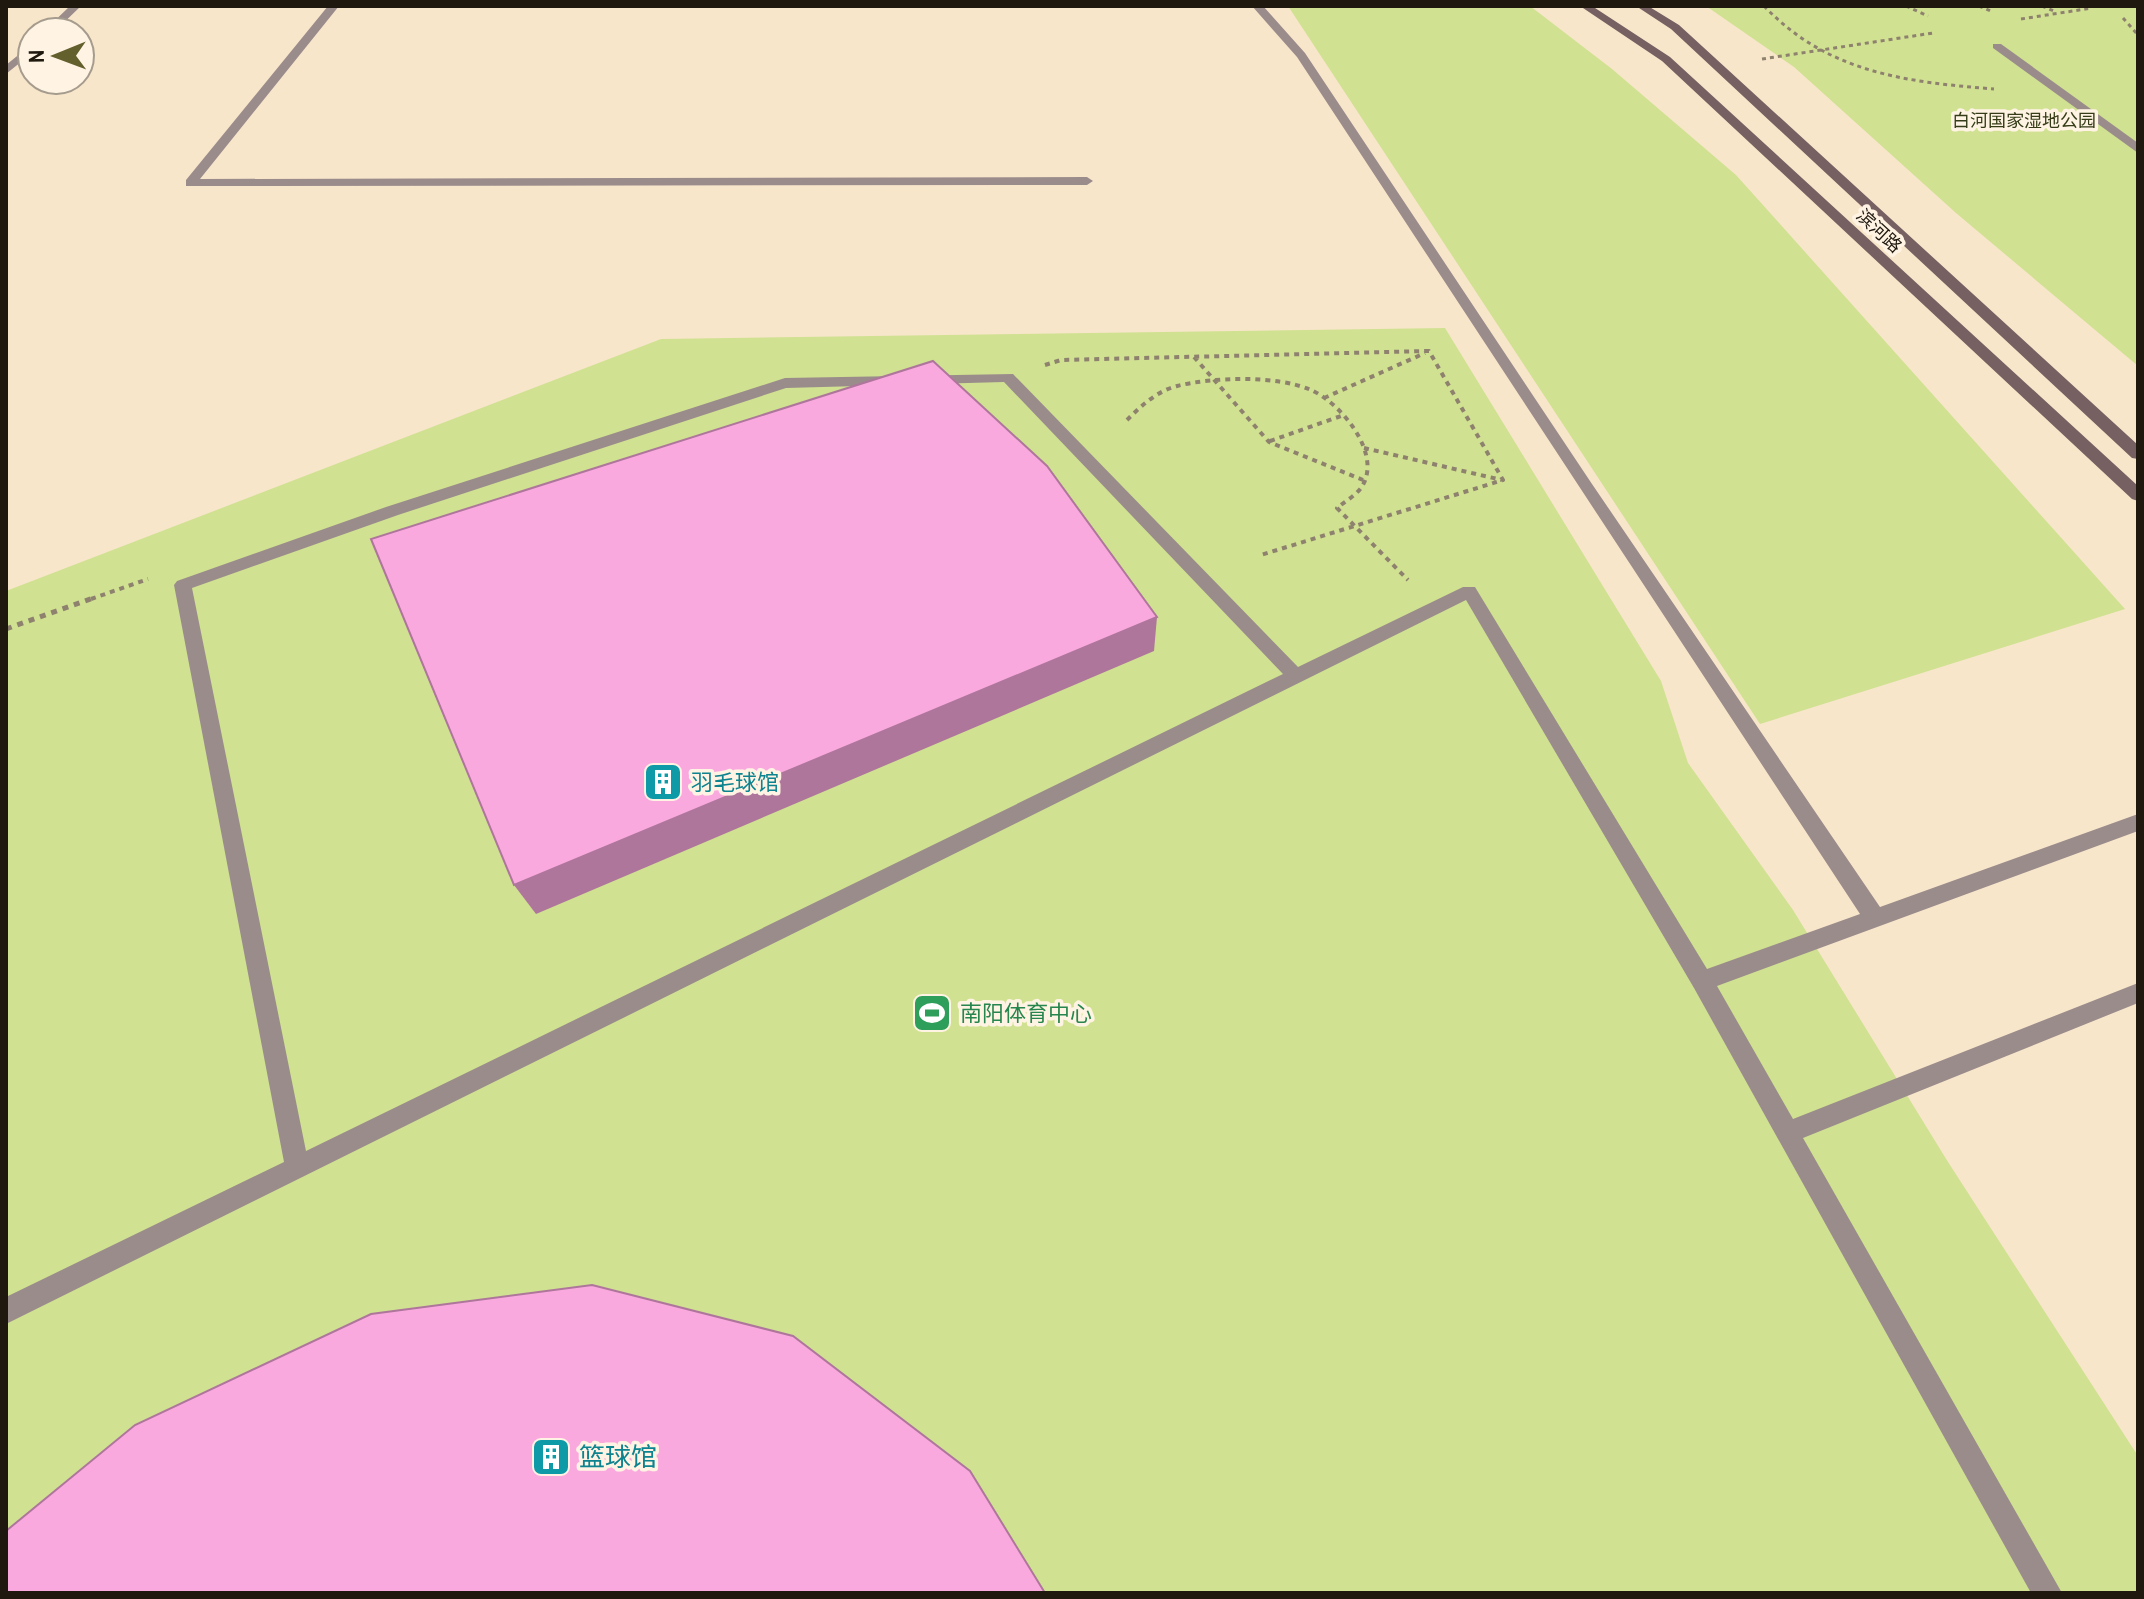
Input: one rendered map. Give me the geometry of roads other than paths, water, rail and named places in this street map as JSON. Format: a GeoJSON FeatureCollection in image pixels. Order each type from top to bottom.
{"type":"FeatureCollection","features":[{"type":"Feature","properties":{"kind":"main road","name":"滨河路"},"geometry":{"type":"LineString","coordinates":[[1585,6],[1666,59],[2138,495]]}},
{"type":"Feature","properties":{"kind":"main road","name":"滨河路"},"geometry":{"type":"LineString","coordinates":[[1641,6],[1675,27],[2138,454]]}},
{"type":"Feature","properties":{"kind":"street"},"geometry":{"type":"LineString","coordinates":[[334,6],[190,183],[1087,181]]}},
{"type":"Feature","properties":{"kind":"street"},"geometry":{"type":"LineString","coordinates":[[1257,6],[1301,55],[1586,488],[1876,919]]}},
{"type":"Feature","properties":{"kind":"street"},"geometry":{"type":"LineString","coordinates":[[1997,46],[2138,149]]}},
{"type":"Feature","properties":{"kind":"street"},"geometry":{"type":"LineString","coordinates":[[297,1167],[183,585],[392,511],[785,383],[1008,377],[1295,675]]}},
{"type":"Feature","properties":{"kind":"street"},"geometry":{"type":"LineString","coordinates":[[6,1311],[1469,591],[1702,981],[2047,1593]]}},
{"type":"Feature","properties":{"kind":"street"},"geometry":{"type":"LineString","coordinates":[[1702,981],[2138,822]]}},
{"type":"Feature","properties":{"kind":"street"},"geometry":{"type":"LineString","coordinates":[[1789,1132],[2138,993]]}},
{"type":"Feature","properties":{"kind":"place","name":"羽毛球馆"},"geometry":{"type":"Point","coordinates":[663,782]}},
{"type":"Feature","properties":{"kind":"place","name":"南阳体育中心"},"geometry":{"type":"Point","coordinates":[932,1013]}},
{"type":"Feature","properties":{"kind":"place","name":"篮球馆"},"geometry":{"type":"Point","coordinates":[551,1457]}},
{"type":"Feature","properties":{"kind":"park label","name":"白河国家湿地公园"},"geometry":{"type":"Point","coordinates":[2024,121]}}]}
